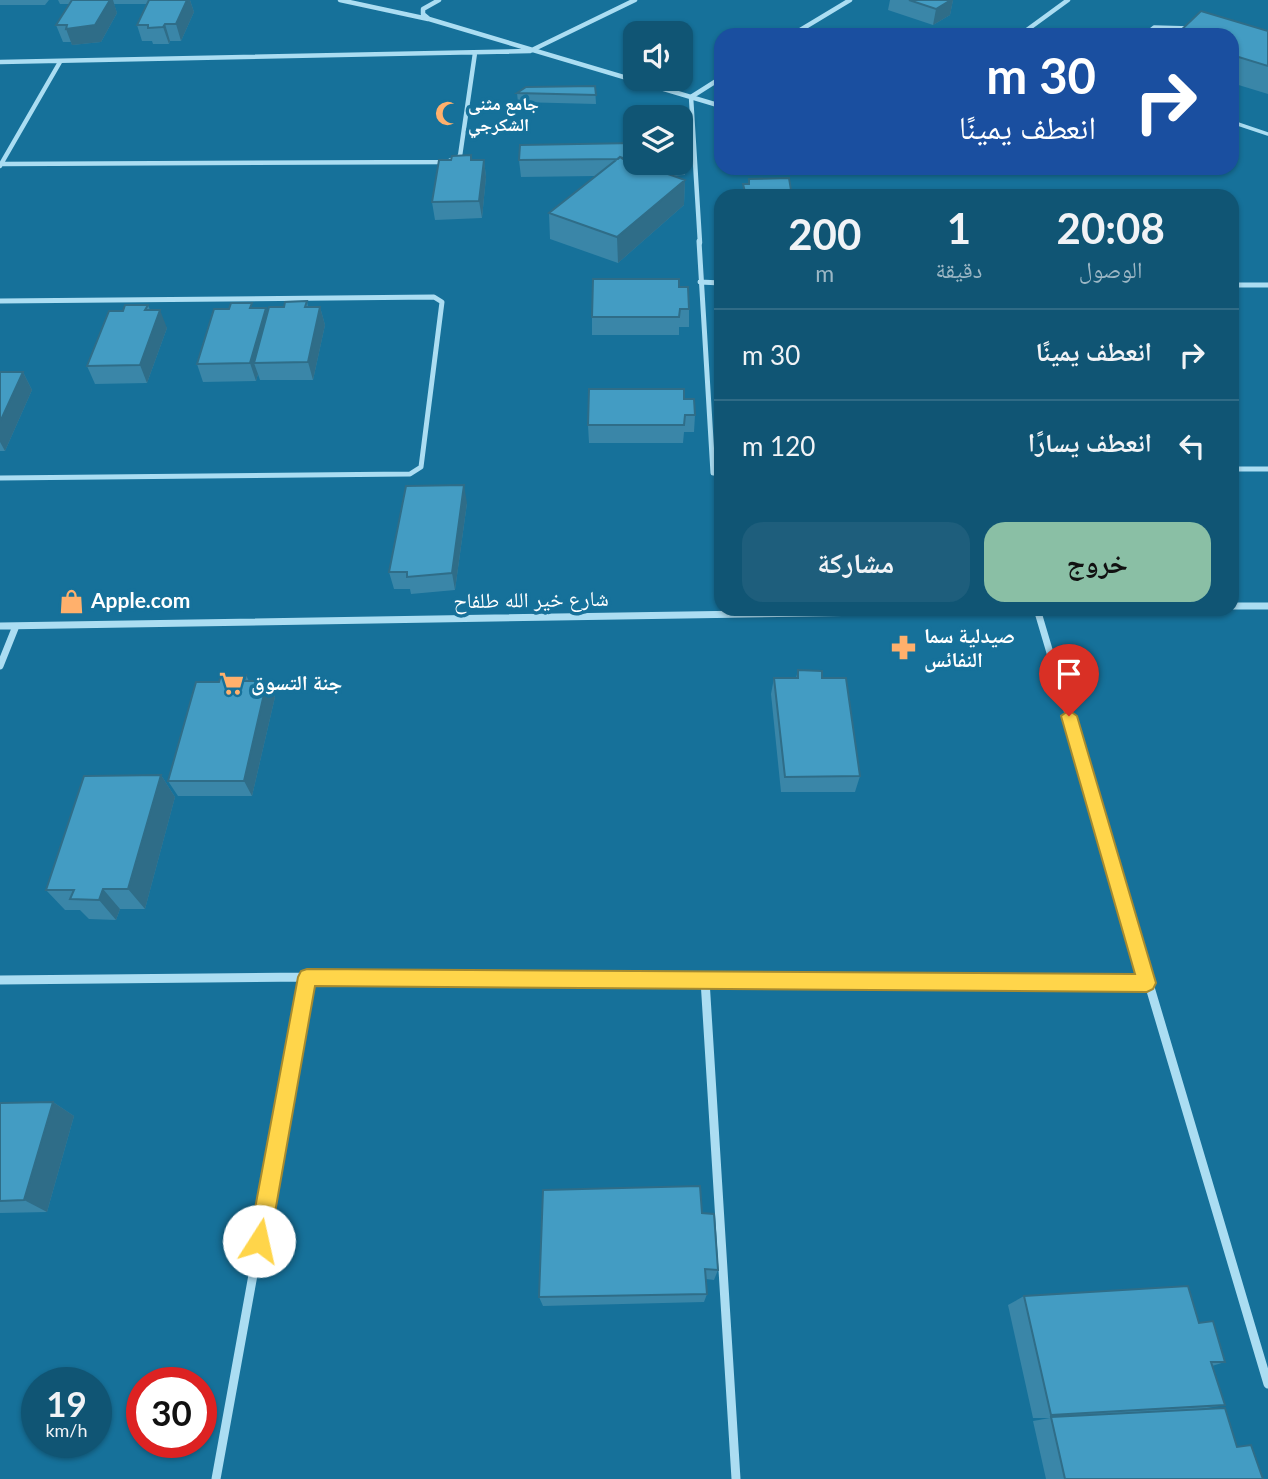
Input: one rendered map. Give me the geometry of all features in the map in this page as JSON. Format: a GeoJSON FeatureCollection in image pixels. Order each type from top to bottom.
{"type":"FeatureCollection","features":[{"type":"Feature","properties":{"kind":"street"},"geometry":{"type":"LineString","coordinates":[[340,0],[488,35],[530,51],[714,104]]}},
{"type":"Feature","properties":{"kind":"street"},"geometry":{"type":"LineString","coordinates":[[429,19],[423,14],[423,9],[439,0]]}},
{"type":"Feature","properties":{"kind":"street"},"geometry":{"type":"LineString","coordinates":[[0,62],[530,51],[635,0]]}},
{"type":"Feature","properties":{"kind":"street"},"geometry":{"type":"LineString","coordinates":[[803,28],[849,0]]}},
{"type":"Feature","properties":{"kind":"street"},"geometry":{"type":"LineString","coordinates":[[1030,28],[1068,0]]}},
{"type":"Feature","properties":{"kind":"street"},"geometry":{"type":"LineString","coordinates":[[1,165],[447,163],[460,156],[475,53]]}},
{"type":"Feature","properties":{"kind":"street"},"geometry":{"type":"LineString","coordinates":[[1,165],[60,62]]}},
{"type":"Feature","properties":{"kind":"street"},"geometry":{"type":"LineString","coordinates":[[691,97],[714,82]]}},
{"type":"Feature","properties":{"kind":"street"},"geometry":{"type":"LineString","coordinates":[[691,97],[700,282],[714,473]]}},
{"type":"Feature","properties":{"kind":"street"},"geometry":{"type":"LineString","coordinates":[[700,282],[714,282]]}},
{"type":"Feature","properties":{"kind":"street"},"geometry":{"type":"LineString","coordinates":[[1239,285],[1268,285]]}},
{"type":"Feature","properties":{"kind":"street"},"geometry":{"type":"LineString","coordinates":[[0,301],[434,298],[442,302],[421,467],[410,474],[0,478]]}},
{"type":"Feature","properties":{"kind":"street"},"geometry":{"type":"LineString","coordinates":[[1239,469],[1268,469]]}},
{"type":"Feature","properties":{"kind":"street"},"geometry":{"type":"LineString","coordinates":[[1239,606],[1268,606]]}},
{"type":"Feature","properties":{"kind":"street","name":"شارع خير الله طلفاح"},"geometry":{"type":"LineString","coordinates":[[0,626],[714,614]]}},
{"type":"Feature","properties":{"kind":"street"},"geometry":{"type":"LineString","coordinates":[[1039,616],[1268,1384]]}},
{"type":"Feature","properties":{"kind":"street"},"geometry":{"type":"LineString","coordinates":[[0,666],[16,626]]}},
{"type":"Feature","properties":{"kind":"street"},"geometry":{"type":"LineString","coordinates":[[0,981],[307,977],[1147,983]]}},
{"type":"Feature","properties":{"kind":"street"},"geometry":{"type":"LineString","coordinates":[[216,1479],[307,977]]}},
{"type":"Feature","properties":{"kind":"street"},"geometry":{"type":"LineString","coordinates":[[705,980],[736,1479]]}},
{"type":"Feature","properties":{"kind":"lane"},"geometry":{"type":"LineString","coordinates":[[1153,28],[1182,28]]}},
{"type":"Feature","properties":{"kind":"lane"},"geometry":{"type":"LineString","coordinates":[[1239,124],[1268,134]]}},
{"type":"Feature","properties":{"kind":"building"},"geometry":{"type":"Polygon","coordinates":[[[72,0],[110,0],[95,25],[66,29],[67,25],[56,25],[72,0]]]}},
{"type":"Feature","properties":{"kind":"building"},"geometry":{"type":"Polygon","coordinates":[[[149,0],[187,0],[176,24],[148,28],[148,25],[137,25],[149,0]]]}},
{"type":"Feature","properties":{"kind":"building"},"geometry":{"type":"Polygon","coordinates":[[[909,0],[951,0],[936,9],[909,0]]]}},
{"type":"Feature","properties":{"kind":"building"},"geometry":{"type":"Polygon","coordinates":[[[1201,11],[1268,31],[1268,66],[1239,57],[1239,28],[1183,28],[1201,11]]]}},
{"type":"Feature","properties":{"kind":"building"},"geometry":{"type":"Polygon","coordinates":[[[595,86],[596,95],[517,93],[526,87],[595,86]]]}},
{"type":"Feature","properties":{"kind":"building"},"geometry":{"type":"Polygon","coordinates":[[[623,143],[623,159],[519,160],[520,145],[623,143]]]}},
{"type":"Feature","properties":{"kind":"building"},"geometry":{"type":"Polygon","coordinates":[[[471,155],[471,160],[484,160],[479,201],[432,202],[439,160],[471,155]]]}},
{"type":"Feature","properties":{"kind":"building"},"geometry":{"type":"Polygon","coordinates":[[[620,157],[623,158],[623,175],[671,175],[685,180],[617,237],[549,213],[620,157]]]}},
{"type":"Feature","properties":{"kind":"building"},"geometry":{"type":"Polygon","coordinates":[[[789,178],[791,189],[744,189],[743,184],[749,184],[749,179],[789,178]]]}},
{"type":"Feature","properties":{"kind":"building"},"geometry":{"type":"Polygon","coordinates":[[[593,279],[679,279],[679,287],[688,287],[689,309],[680,309],[679,317],[592,317],[593,279]]]}},
{"type":"Feature","properties":{"kind":"building"},"geometry":{"type":"Polygon","coordinates":[[[307,301],[305,307],[320,307],[308,362],[254,363],[269,307],[284,307],[285,302],[307,301]]]}},
{"type":"Feature","properties":{"kind":"building"},"geometry":{"type":"Polygon","coordinates":[[[231,303],[252,303],[250,308],[266,308],[250,363],[197,364],[214,309],[229,309],[231,303]]]}},
{"type":"Feature","properties":{"kind":"building"},"geometry":{"type":"Polygon","coordinates":[[[125,305],[148,305],[145,310],[160,310],[140,365],[87,366],[109,311],[123,311],[125,305]]]}},
{"type":"Feature","properties":{"kind":"building"},"geometry":{"type":"Polygon","coordinates":[[[0,372],[23,372],[0,422],[0,372]]]}},
{"type":"Feature","properties":{"kind":"building"},"geometry":{"type":"Polygon","coordinates":[[[589,389],[684,389],[684,399],[694,399],[695,415],[685,415],[684,425],[588,425],[589,389]]]}},
{"type":"Feature","properties":{"kind":"building"},"geometry":{"type":"Polygon","coordinates":[[[464,485],[452,573],[407,577],[407,572],[389,572],[406,486],[464,485]]]}},
{"type":"Feature","properties":{"kind":"building"},"geometry":{"type":"Polygon","coordinates":[[[798,670],[822,671],[822,678],[846,678],[860,776],[785,777],[774,678],[798,678],[798,670]]]}},
{"type":"Feature","properties":{"kind":"building"},"geometry":{"type":"Polygon","coordinates":[[[221,675],[246,675],[244,681],[267,681],[244,781],[168,781],[196,682],[219,682],[221,675]]]}},
{"type":"Feature","properties":{"kind":"building"},"geometry":{"type":"Polygon","coordinates":[[[161,775],[128,889],[103,889],[99,900],[70,899],[74,890],[46,890],[84,776],[161,775]]]}},
{"type":"Feature","properties":{"kind":"building"},"geometry":{"type":"Polygon","coordinates":[[[53,1102],[24,1200],[0,1201],[0,1103],[53,1102]]]}},
{"type":"Feature","properties":{"kind":"building"},"geometry":{"type":"Polygon","coordinates":[[[700,1186],[702,1213],[714,1214],[718,1270],[705,1269],[707,1294],[539,1297],[543,1190],[700,1186]]]}},
{"type":"Feature","properties":{"kind":"building"},"geometry":{"type":"Polygon","coordinates":[[[1188,1286],[1199,1323],[1213,1321],[1225,1362],[1211,1362],[1225,1405],[1051,1415],[1024,1296],[1188,1286]]]}},
{"type":"Feature","properties":{"kind":"building"},"geometry":{"type":"Polygon","coordinates":[[[1225,1408],[1237,1447],[1251,1445],[1263,1479],[1065,1479],[1051,1417],[1225,1408]]]}},
{"type":"Feature","properties":{"kind":"place","name":"جامع مثنى الشكرجي"},"geometry":{"type":"Point","coordinates":[448,114]}},
{"type":"Feature","properties":{"kind":"place","name":"Apple.com"},"geometry":{"type":"Point","coordinates":[71,601]}},
{"type":"Feature","properties":{"kind":"place","name":"صيدلية سما النفائس"},"geometry":{"type":"Point","coordinates":[904,648]}},
{"type":"Feature","properties":{"kind":"place","name":"جنة التسوق"},"geometry":{"type":"Point","coordinates":[231,683]}},
{"type":"Feature","properties":{"kind":"route"},"geometry":{"type":"LineString","coordinates":[[259,1241],[307,977],[1147,983],[1069,716]]}}]}
